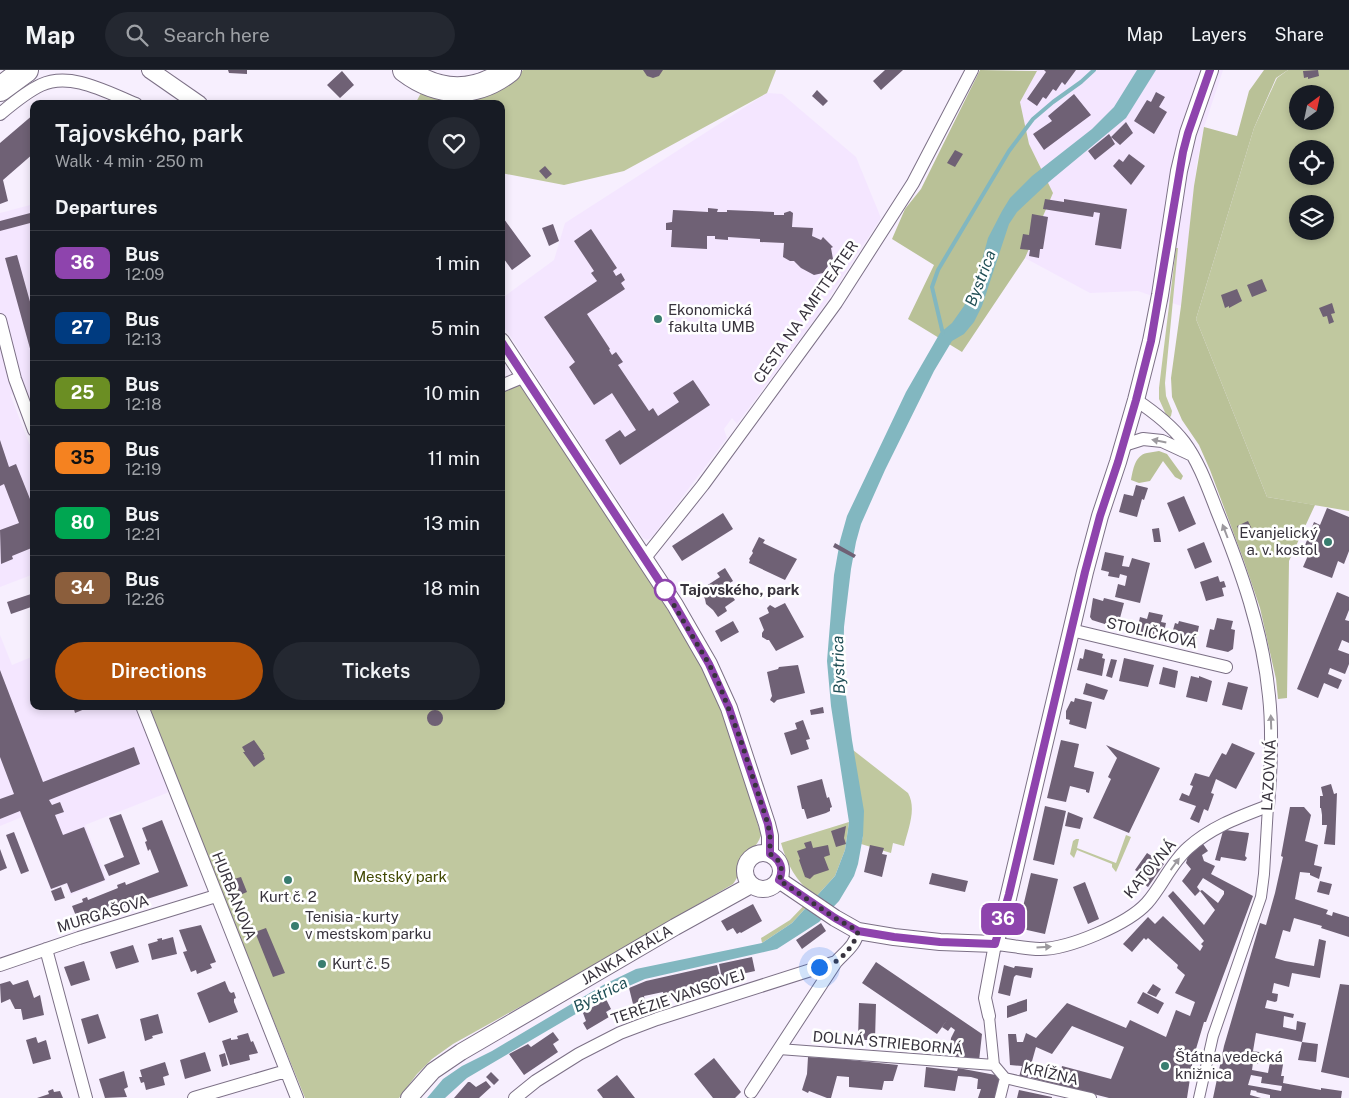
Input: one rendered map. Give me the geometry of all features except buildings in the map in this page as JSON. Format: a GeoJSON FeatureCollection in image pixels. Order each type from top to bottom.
{"type":"FeatureCollection","features":[{"type":"Feature","properties":{"kind":"highway"},"geometry":{"type":"LineString","coordinates":[[0,89],[26,70]]}},
{"type":"Feature","properties":{"kind":"highway"},"geometry":{"type":"LineString","coordinates":[[405,70],[427,84],[457,89],[484,85],[494,81],[509,70]]}},
{"type":"Feature","properties":{"kind":"street"},"geometry":{"type":"LineString","coordinates":[[150,70],[192,100]]}},
{"type":"Feature","properties":{"kind":"street","name":"CESTA NA AMFITEÁTER"},"geometry":{"type":"LineString","coordinates":[[644,559],[703,485],[836,303],[913,184],[972,70]]}},
{"type":"Feature","properties":{"kind":"street"},"geometry":{"type":"LineString","coordinates":[[1000,1098],[1005,1078],[994,1065],[989,1016],[985,998],[995,944],[1009,894],[1071,630],[1100,516],[1124,445],[1151,341],[1172,212],[1188,133],[1210,70]]}},
{"type":"Feature","properties":{"kind":"street"},"geometry":{"type":"LineString","coordinates":[[0,114],[41,85],[61,80],[82,83],[126,100]]}},
{"type":"Feature","properties":{"kind":"street"},"geometry":{"type":"LineString","coordinates":[[0,320],[15,379],[29,406]]}},
{"type":"Feature","properties":{"kind":"street"},"geometry":{"type":"LineString","coordinates":[[505,347],[691,632],[719,684],[738,733],[768,824],[770,854]]}},
{"type":"Feature","properties":{"kind":"street"},"geometry":{"type":"LineString","coordinates":[[505,384],[525,376]]}},
{"type":"Feature","properties":{"kind":"street","name":"LAZOVNÁ"},"geometry":{"type":"LineString","coordinates":[[1136,400],[1156,412],[1184,442],[1208,489],[1232,549],[1252,608],[1267,676],[1271,722],[1268,806],[1261,897],[1213,1036],[1199,1098]]}},
{"type":"Feature","properties":{"kind":"street"},"geometry":{"type":"LineString","coordinates":[[1124,445],[1143,439],[1162,441],[1192,456]]}},
{"type":"Feature","properties":{"kind":"street","name":"STOLIČKOVÁ"},"geometry":{"type":"LineString","coordinates":[[1071,630],[1226,668]]}},
{"type":"Feature","properties":{"kind":"street","name":"HURBANOVA"},"geometry":{"type":"LineString","coordinates":[[144,710],[297,1098]]}},
{"type":"Feature","properties":{"kind":"street","name":"KATOVNÁ"},"geometry":{"type":"LineString","coordinates":[[995,944],[1041,949],[1064,945],[1116,924],[1148,902],[1177,859],[1188,848],[1224,823],[1268,806]]}},
{"type":"Feature","properties":{"kind":"street"},"geometry":{"type":"LineString","coordinates":[[759,852],[770,854],[781,865],[782,870],[779,880],[766,889],[751,885],[745,875],[746,863],[759,852]]}},
{"type":"Feature","properties":{"kind":"street"},"geometry":{"type":"LineString","coordinates":[[779,880],[858,931],[940,942],[995,944]]}},
{"type":"Feature","properties":{"kind":"street","name":"JANKA KRÁĽA"},"geometry":{"type":"LineString","coordinates":[[409,1098],[433,1071],[462,1052],[675,927],[751,885]]}},
{"type":"Feature","properties":{"kind":"street","name":"MURGAŠOVA"},"geometry":{"type":"LineString","coordinates":[[0,965],[216,896]]}},
{"type":"Feature","properties":{"kind":"street","name":"TERÉZIE VANSOVEJ"},"geometry":{"type":"LineString","coordinates":[[751,1092],[836,962],[853,944],[858,931]]}},
{"type":"Feature","properties":{"kind":"street"},"geometry":{"type":"LineString","coordinates":[[46,949],[86,1098]]}},
{"type":"Feature","properties":{"kind":"street","name":"TERÉZIE VANSOVEJ"},"geometry":{"type":"LineString","coordinates":[[515,1098],[536,1081],[579,1054],[620,1033],[657,1019],[836,962]]}},
{"type":"Feature","properties":{"kind":"street","name":"DOLNÁ STRIEBORNÁ"},"geometry":{"type":"LineString","coordinates":[[779,1049],[994,1065]]}},
{"type":"Feature","properties":{"kind":"street"},"geometry":{"type":"LineString","coordinates":[[194,1098],[286,1071]]}},
{"type":"Feature","properties":{"kind":"street","name":"KRÍŽNA"},"geometry":{"type":"LineString","coordinates":[[1005,1078],[1091,1098]]}},
{"type":"Feature","properties":{"kind":"shaded area"},"geometry":{"type":"Polygon","coordinates":[[[1036,70],[1223,70],[1204,127],[1197,162],[1181,306],[1138,291],[1090,293],[1025,258],[1053,193],[1029,144],[1020,102],[1036,70]]]}},
{"type":"Feature","properties":{"kind":"shaded area","name":"Ekonomická fakulta UMB"},"geometry":{"type":"Polygon","coordinates":[[[767,93],[782,94],[856,157],[881,218],[818,315],[737,424],[732,418],[724,429],[727,438],[652,537],[647,540],[643,538],[505,328],[505,296],[554,260],[565,223],[767,93]]]}},
{"type":"Feature","properties":{"kind":"shaded area"},"geometry":{"type":"Polygon","coordinates":[[[30,205],[30,400],[10,394],[30,446],[30,576],[0,587],[0,213],[30,205]]]}},
{"type":"Feature","properties":{"kind":"shaded area"},"geometry":{"type":"Polygon","coordinates":[[[0,635],[12,665],[30,658],[30,710],[151,710],[182,787],[85,825],[107,880],[70,895],[66,884],[51,890],[22,817],[0,826],[0,635]]]}},
{"type":"Feature","properties":{"kind":"green space"},"geometry":{"type":"Polygon","coordinates":[[[523,70],[776,70],[767,93],[624,171],[564,185],[505,174],[505,100],[417,100],[421,93],[447,99],[518,75],[523,70]]]}},
{"type":"Feature","properties":{"kind":"green space"},"geometry":{"type":"Polygon","coordinates":[[[980,70],[1037,71],[1020,102],[1029,144],[1053,193],[1025,258],[962,352],[908,319],[934,265],[892,239],[905,209],[921,189],[980,70]]]}},
{"type":"Feature","properties":{"kind":"green space"},"geometry":{"type":"Polygon","coordinates":[[[1264,70],[1288,70],[1276,78],[1254,128],[1196,319],[1267,497],[1315,505],[1289,561],[1287,698],[1278,699],[1276,679],[1260,608],[1210,470],[1199,445],[1182,420],[1172,397],[1171,378],[1194,186],[1204,127],[1237,136],[1249,91],[1264,70]]]}},
{"type":"Feature","properties":{"kind":"green space"},"geometry":{"type":"Polygon","coordinates":[[[1288,70],[1349,70],[1349,511],[1267,497],[1196,319],[1254,128],[1277,78],[1288,70]]]}},
{"type":"Feature","properties":{"kind":"green space"},"geometry":{"type":"Polygon","coordinates":[[[1176,248],[1178,248],[1165,383],[1166,396],[1172,411],[1168,419],[1159,399],[1159,388],[1176,248]]]}},
{"type":"Feature","properties":{"kind":"green space","name":"Mestský park"},"geometry":{"type":"Polygon","coordinates":[[[518,384],[528,390],[697,656],[731,731],[761,835],[746,858],[733,884],[453,1044],[432,1059],[417,1074],[399,1098],[305,1098],[208,859],[151,710],[505,710],[505,390],[518,384]]]}},
{"type":"Feature","properties":{"kind":"green space"},"geometry":{"type":"Polygon","coordinates":[[[1159,451],[1167,454],[1183,476],[1181,480],[1175,477],[1163,461],[1150,481],[1139,483],[1131,480],[1137,460],[1143,454],[1159,451]]]}},
{"type":"Feature","properties":{"kind":"green space"},"geometry":{"type":"Polygon","coordinates":[[[853,750],[908,793],[911,799],[911,819],[904,846],[893,843],[891,853],[861,844],[863,836],[853,750]]]}},
{"type":"Feature","properties":{"kind":"green space"},"geometry":{"type":"Polygon","coordinates":[[[849,822],[845,850],[835,876],[792,923],[762,943],[761,938],[790,920],[814,895],[793,872],[781,843],[849,822]]]}},
{"type":"Feature","properties":{"kind":"green space"},"geometry":{"type":"Polygon","coordinates":[[[1126,835],[1131,837],[1116,872],[1112,864],[1077,850],[1074,858],[1070,854],[1073,841],[1079,839],[1077,848],[1116,863],[1126,835]]]}},
{"type":"Feature","properties":{"kind":"water","name":"Bystrica"},"geometry":{"type":"Polygon","coordinates":[[[1137,70],[1156,70],[1126,118],[1050,181],[1017,212],[1009,224],[982,306],[974,322],[964,334],[952,341],[934,371],[885,470],[861,524],[851,569],[844,627],[843,673],[864,811],[863,836],[854,876],[839,901],[819,922],[777,949],[645,979],[608,995],[467,1078],[445,1098],[427,1098],[443,1079],[462,1066],[492,1051],[605,984],[636,969],[762,943],[792,923],[835,876],[845,850],[849,822],[831,706],[827,661],[834,575],[847,516],[906,392],[940,333],[952,323],[964,306],[977,279],[988,238],[1010,198],[1032,176],[1092,129],[1114,107],[1137,70]]]}},
{"type":"Feature","properties":{"kind":"waterway"},"geometry":{"type":"LineString","coordinates":[[943,334],[932,287],[938,270],[1009,151],[1033,119],[1094,70]]}},
{"type":"Feature","properties":{"kind":"bus line","name":"36"},"geometry":{"type":"LineString","coordinates":[[505,347],[675,605],[709,664],[729,708],[768,824],[770,854],[778,860],[782,870],[779,880],[835,918],[858,931],[940,942],[995,944],[1002,923],[1085,572],[1100,516],[1136,400],[1151,341],[1183,152],[1210,70]]}},
{"type":"Feature","properties":{"kind":"place","name":"Ekonomická fakulta UMB"},"geometry":{"type":"Point","coordinates":[658,319]}},
{"type":"Feature","properties":{"kind":"place","name":"Evanjelický a. v. kostol"},"geometry":{"type":"Point","coordinates":[1328,542]}},
{"type":"Feature","properties":{"kind":"place","name":"Tajovského, park"},"geometry":{"type":"Point","coordinates":[665,590]}},
{"type":"Feature","properties":{"kind":"place","name":"Kurt č. 2"},"geometry":{"type":"Point","coordinates":[288,880]}},
{"type":"Feature","properties":{"kind":"place","name":"Tenisia - kurty v mestskom parku"},"geometry":{"type":"Point","coordinates":[295,926]}},
{"type":"Feature","properties":{"kind":"place","name":"Kurt č. 5"},"geometry":{"type":"Point","coordinates":[322,964]}},
{"type":"Feature","properties":{"kind":"place","name":"Štátna vedecká knižnica"},"geometry":{"type":"Point","coordinates":[1165,1066]}},
{"type":"Feature","properties":{"kind":"route"},"geometry":{"type":"LineString","coordinates":[[665,590],[709,664],[729,708],[768,824],[770,854],[775,856],[781,865],[782,870],[779,880],[835,918],[858,931],[853,944],[836,962],[819,967]]}}]}
